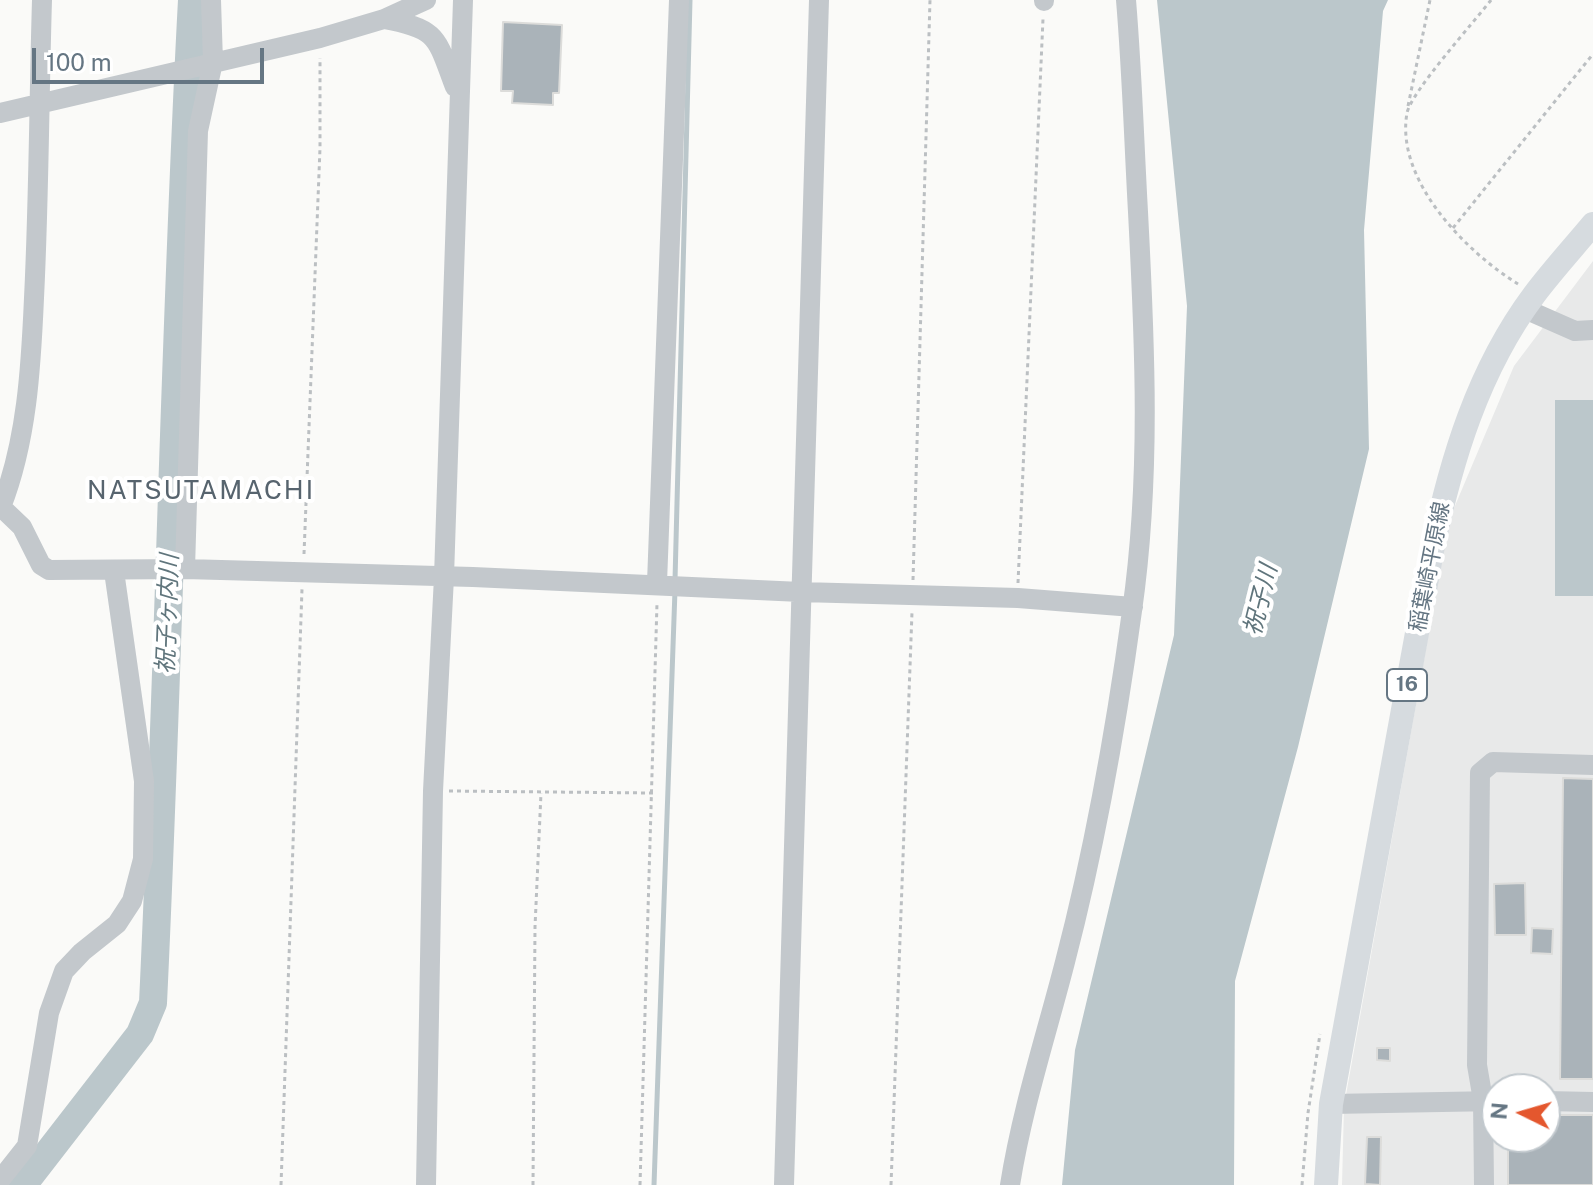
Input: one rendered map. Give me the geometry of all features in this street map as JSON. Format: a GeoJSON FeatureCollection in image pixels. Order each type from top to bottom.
{"type":"FeatureCollection","features":[{"type":"Feature","properties":{"kind":"main road","name":"稲葉崎平原線"},"geometry":{"type":"LineString","coordinates":[[1326,1185],[1331,1104],[1432,551],[1450,468],[1472,408],[1494,362],[1530,302],[1593,224]]}},
{"type":"Feature","properties":{"kind":"street"},"geometry":{"type":"LineString","coordinates":[[42,0],[37,242],[30,380],[10,485],[1,506],[22,527],[41,565],[49,570],[303,572],[660,584],[801,592],[1018,598],[1133,607]]}},
{"type":"Feature","properties":{"kind":"street"},"geometry":{"type":"LineString","coordinates":[[183,570],[198,131],[210,63],[211,0]]}},
{"type":"Feature","properties":{"kind":"street"},"geometry":{"type":"LineString","coordinates":[[0,113],[320,38],[384,19],[426,0]]}},
{"type":"Feature","properties":{"kind":"street"},"geometry":{"type":"LineString","coordinates":[[426,1185],[433,791],[444,577],[463,0]]}},
{"type":"Feature","properties":{"kind":"street"},"geometry":{"type":"LineString","coordinates":[[660,584],[679,0]]}},
{"type":"Feature","properties":{"kind":"street"},"geometry":{"type":"LineString","coordinates":[[784,1185],[819,0]]}},
{"type":"Feature","properties":{"kind":"street"},"geometry":{"type":"LineString","coordinates":[[1010,1185],[1036,1063],[1087,873],[1133,607],[1146,441],[1146,347],[1133,75],[1126,0]]}},
{"type":"Feature","properties":{"kind":"street"},"geometry":{"type":"LineString","coordinates":[[384,19],[417,26],[430,33],[438,42],[459,98]]}},
{"type":"Feature","properties":{"kind":"street"},"geometry":{"type":"LineString","coordinates":[[1530,302],[1575,331],[1593,330]]}},
{"type":"Feature","properties":{"kind":"street"},"geometry":{"type":"LineString","coordinates":[[0,1180],[27,1146],[49,1013],[64,971],[117,924],[132,901],[143,859],[145,813],[142,768],[114,571]]}},
{"type":"Feature","properties":{"kind":"street"},"geometry":{"type":"LineString","coordinates":[[1481,1076],[1477,1065],[1480,773],[1493,762],[1593,765]]}},
{"type":"Feature","properties":{"kind":"street"},"geometry":{"type":"LineString","coordinates":[[1331,1104],[1481,1100]]}},
{"type":"Feature","properties":{"kind":"street"},"geometry":{"type":"LineString","coordinates":[[1561,1101],[1593,1102]]}},
{"type":"Feature","properties":{"kind":"street"},"geometry":{"type":"LineString","coordinates":[[1484,1185],[1486,1153]]}},
{"type":"Feature","properties":{"kind":"path"},"geometry":{"type":"LineString","coordinates":[[891,1185],[930,0]]}},
{"type":"Feature","properties":{"kind":"path"},"geometry":{"type":"LineString","coordinates":[[1430,0],[1407,111],[1407,153],[1434,207],[1490,267],[1530,302]]}},
{"type":"Feature","properties":{"kind":"path"},"geometry":{"type":"LineString","coordinates":[[1407,111],[1421,88],[1491,0]]}},
{"type":"Feature","properties":{"kind":"path"},"geometry":{"type":"LineString","coordinates":[[1018,598],[1044,1]]}},
{"type":"Feature","properties":{"kind":"path"},"geometry":{"type":"LineString","coordinates":[[281,1185],[320,148],[320,38]]}},
{"type":"Feature","properties":{"kind":"path"},"geometry":{"type":"LineString","coordinates":[[1453,228],[1593,54]]}},
{"type":"Feature","properties":{"kind":"path"},"geometry":{"type":"LineString","coordinates":[[640,1185],[660,584]]}},
{"type":"Feature","properties":{"kind":"path"},"geometry":{"type":"LineString","coordinates":[[433,791],[653,793]]}},
{"type":"Feature","properties":{"kind":"path"},"geometry":{"type":"LineString","coordinates":[[533,1185],[535,927],[541,793]]}},
{"type":"Feature","properties":{"kind":"shaded area"},"geometry":{"type":"Polygon","coordinates":[[[1593,261],[1593,1185],[1342,1185],[1344,1106],[1449,520],[1514,366],[1593,261]]]}},
{"type":"Feature","properties":{"kind":"water","name":"祝子川"},"geometry":{"type":"Polygon","coordinates":[[[1157,0],[1388,0],[1383,11],[1364,230],[1369,449],[1298,747],[1235,981],[1234,1185],[1062,1185],[1075,1050],[1174,635],[1187,306],[1157,0]]]}},
{"type":"Feature","properties":{"kind":"water"},"geometry":{"type":"Polygon","coordinates":[[[1555,400],[1593,400],[1593,596],[1555,596],[1555,400]]]}},
{"type":"Feature","properties":{"kind":"building"},"geometry":{"type":"Polygon","coordinates":[[[503,22],[562,25],[559,93],[553,93],[553,105],[512,103],[513,91],[501,91],[503,22]]]}},
{"type":"Feature","properties":{"kind":"building"},"geometry":{"type":"Polygon","coordinates":[[[1563,778],[1593,779],[1593,1079],[1561,1079],[1563,778]]]}},
{"type":"Feature","properties":{"kind":"building"},"geometry":{"type":"Polygon","coordinates":[[[1525,883],[1526,935],[1495,935],[1494,884],[1525,883]]]}},
{"type":"Feature","properties":{"kind":"building"},"geometry":{"type":"Polygon","coordinates":[[[1532,928],[1553,929],[1552,954],[1531,953],[1532,928]]]}},
{"type":"Feature","properties":{"kind":"building"},"geometry":{"type":"Polygon","coordinates":[[[1377,1048],[1390,1048],[1390,1061],[1377,1060],[1377,1048]]]}},
{"type":"Feature","properties":{"kind":"building"},"geometry":{"type":"Polygon","coordinates":[[[1561,1115],[1593,1115],[1593,1185],[1508,1185],[1508,1153],[1561,1153],[1561,1115]]]}},
{"type":"Feature","properties":{"kind":"building"},"geometry":{"type":"Polygon","coordinates":[[[1367,1137],[1381,1137],[1380,1185],[1365,1184],[1367,1137]]]}},
{"type":"Feature","properties":{"kind":"waterway","name":"祝子ヶ内川"},"geometry":{"type":"LineString","coordinates":[[23,1185],[140,1034],[153,1003],[192,0]]}},
{"type":"Feature","properties":{"kind":"waterway"},"geometry":{"type":"LineString","coordinates":[[675,580],[690,0]]}},
{"type":"Feature","properties":{"kind":"waterway"},"geometry":{"type":"LineString","coordinates":[[654,1185],[675,590]]}},
{"type":"Feature","properties":{"kind":"district","name":"NATSUTAMACHI"},"geometry":{"type":"Point","coordinates":[201,491]}}]}
